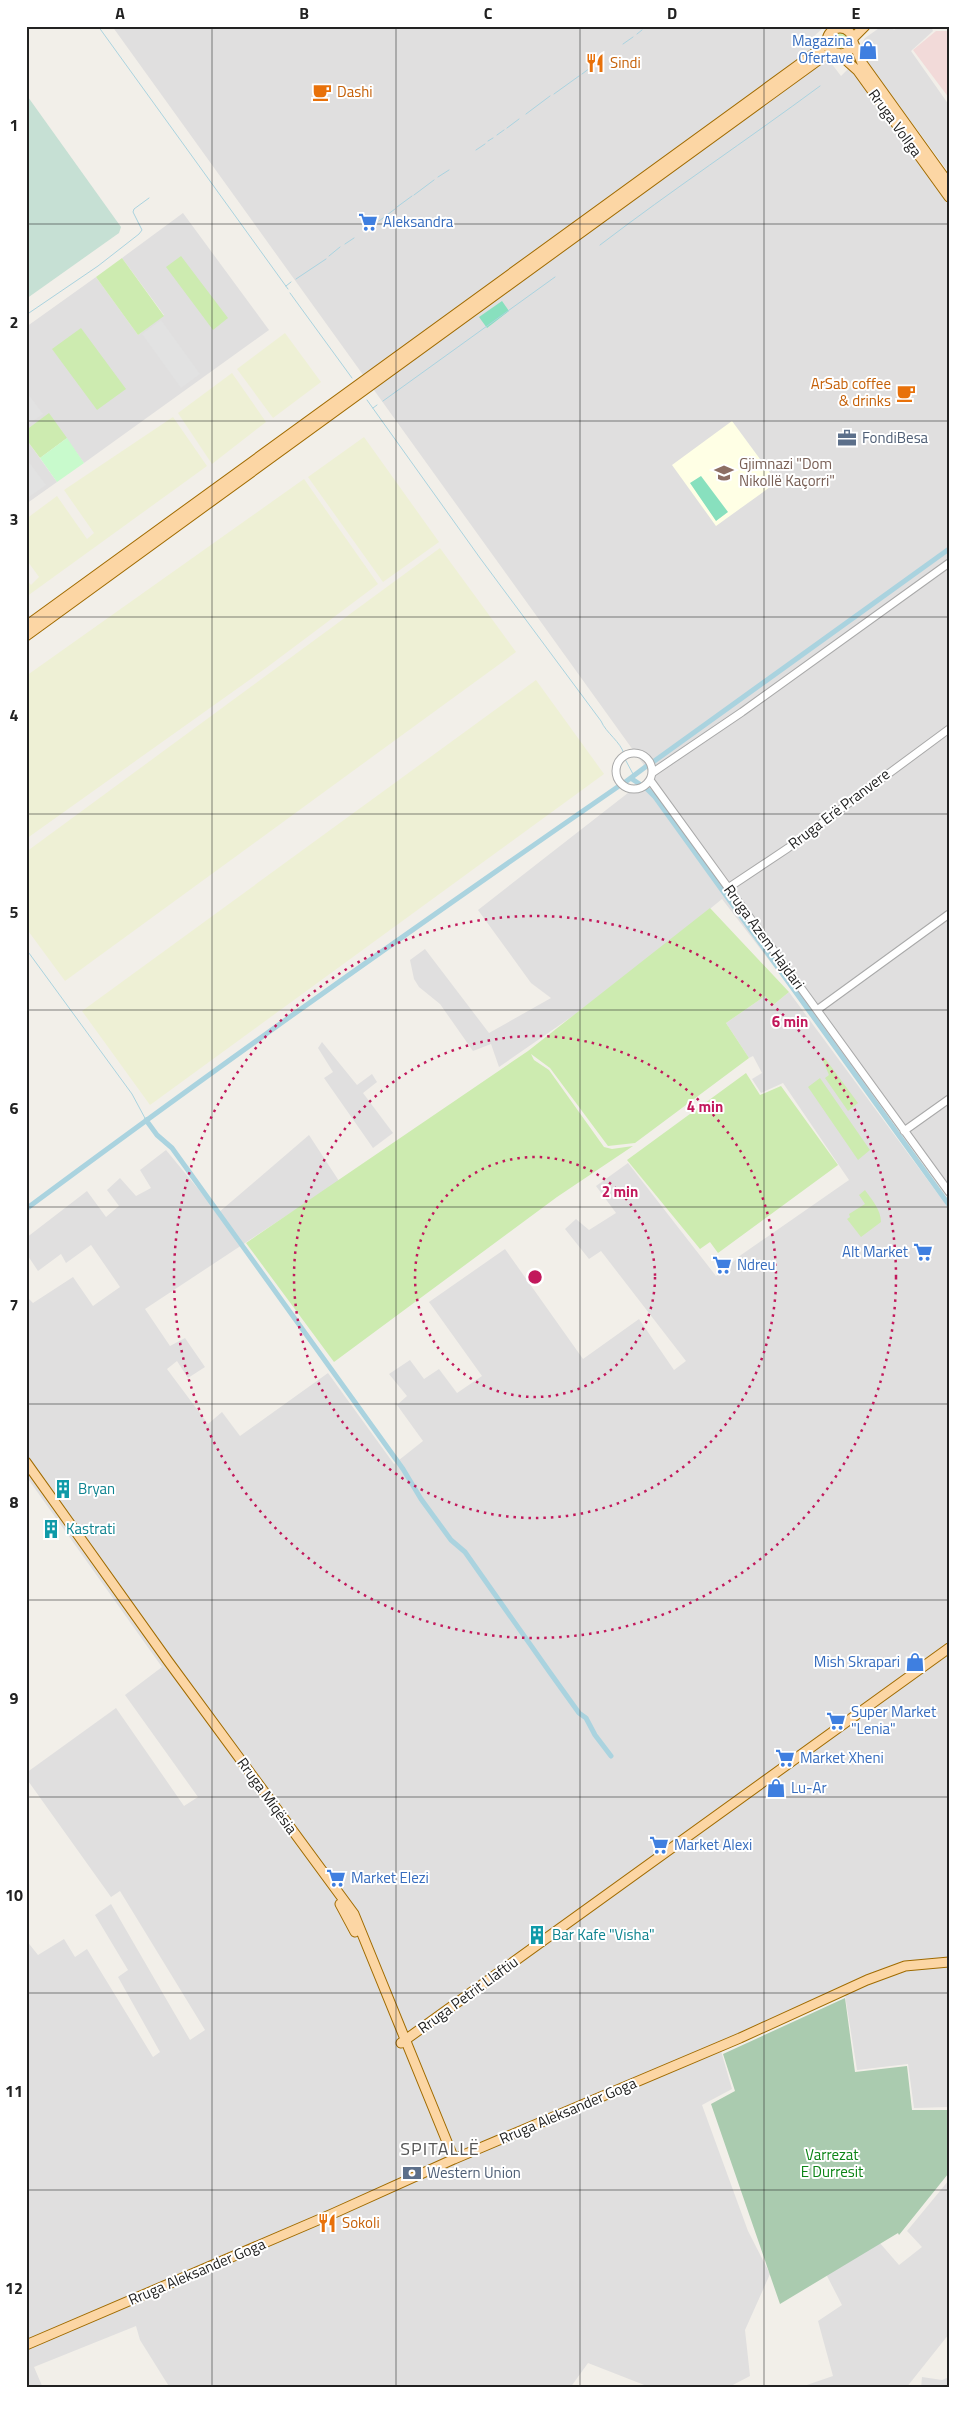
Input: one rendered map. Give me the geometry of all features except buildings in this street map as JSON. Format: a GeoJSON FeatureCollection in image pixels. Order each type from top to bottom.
{"type":"FeatureCollection","features":[{"type":"Feature","properties":{"kind":"main road"},"geometry":{"type":"LineString","coordinates":[[26,636],[816,61],[849,50],[853,40],[866,26]]}},
{"type":"Feature","properties":{"kind":"main road"},"geometry":{"type":"LineString","coordinates":[[26,626],[819,50],[833,30],[848,28],[853,40]]}},
{"type":"Feature","properties":{"kind":"main road","name":"Rruga Vollga"},"geometry":{"type":"LineString","coordinates":[[853,40],[862,62],[949,184]]}},
{"type":"Feature","properties":{"kind":"main road"},"geometry":{"type":"LineString","coordinates":[[827,41],[830,48],[836,53]]}},
{"type":"Feature","properties":{"kind":"main road","name":"Rruga Vollga"},"geometry":{"type":"LineString","coordinates":[[836,53],[858,70],[949,197]]}},
{"type":"Feature","properties":{"kind":"main road","name":"Rruga Miqësia"},"geometry":{"type":"LineString","coordinates":[[26,1462],[168,1661],[354,1914],[402,2042]]}},
{"type":"Feature","properties":{"kind":"main road","name":"Rruga Miqësia"},"geometry":{"type":"LineString","coordinates":[[26,1471],[340,1904],[357,1936],[452,2160]]}},
{"type":"Feature","properties":{"kind":"main road","name":"Rruga Petrit Llaftiu"},"geometry":{"type":"LineString","coordinates":[[402,2042],[949,1648]]}},
{"type":"Feature","properties":{"kind":"main road","name":"Rruga Aleksander Goga"},"geometry":{"type":"LineString","coordinates":[[26,2345],[332,2214],[452,2160],[740,2038],[867,1980],[905,1966],[949,1962]]}},
{"type":"Feature","properties":{"kind":"street"},"geometry":{"type":"LineString","coordinates":[[651,776],[949,563]]}},
{"type":"Feature","properties":{"kind":"street","name":"Rruga Erë Pranvere"},"geometry":{"type":"LineString","coordinates":[[728,888],[788,848],[949,729]]}},
{"type":"Feature","properties":{"kind":"street","name":"Rruga Azem Hajdari"},"geometry":{"type":"LineString","coordinates":[[651,776],[638,789],[627,788],[617,777],[616,766],[626,754],[637,753],[648,758],[651,776],[728,888],[949,1192]]}},
{"type":"Feature","properties":{"kind":"street"},"geometry":{"type":"LineString","coordinates":[[817,1010],[949,914]]}},
{"type":"Feature","properties":{"kind":"street"},"geometry":{"type":"LineString","coordinates":[[904,1131],[949,1099]]}},
{"type":"Feature","properties":{"kind":"shaded area"},"geometry":{"type":"Polygon","coordinates":[[[112,26],[822,26],[823,28],[812,38],[841,76],[850,67],[949,204],[949,1198],[905,1137],[722,899],[613,988],[499,1067],[491,1044],[473,1051],[440,1004],[419,987],[414,979],[410,960],[425,949],[489,1033],[551,998],[531,983],[478,910],[651,775],[112,26]]]}},
{"type":"Feature","properties":{"kind":"shaded area"},"geometry":{"type":"Polygon","coordinates":[[[882,26],[891,26],[894,30],[899,26],[931,26],[933,31],[911,51],[949,105],[949,173],[860,52],[865,38],[882,26]]]}},
{"type":"Feature","properties":{"kind":"shaded area"},"geometry":{"type":"Polygon","coordinates":[[[936,31],[949,31],[949,98],[913,50],[936,31]]]}},
{"type":"Feature","properties":{"kind":"shaded area"},"geometry":{"type":"Polygon","coordinates":[[[28,97],[121,227],[119,233],[26,299],[26,98],[28,97]]]}},
{"type":"Feature","properties":{"kind":"shaded area"},"geometry":{"type":"Polygon","coordinates":[[[183,213],[269,330],[84,463],[49,414],[26,430],[26,327],[96,277],[138,335],[164,315],[122,258],[183,213]]]}},
{"type":"Feature","properties":{"kind":"shaded area"},"geometry":{"type":"Polygon","coordinates":[[[161,320],[200,374],[181,388],[142,334],[161,320]]]}},
{"type":"Feature","properties":{"kind":"shaded area"},"geometry":{"type":"Polygon","coordinates":[[[285,333],[321,382],[273,418],[237,369],[285,333]]]}},
{"type":"Feature","properties":{"kind":"shaded area"},"geometry":{"type":"Polygon","coordinates":[[[232,373],[266,422],[212,464],[178,413],[232,373]]]}},
{"type":"Feature","properties":{"kind":"shaded area"},"geometry":{"type":"Polygon","coordinates":[[[26,391],[43,414],[26,426],[26,391]]]}},
{"type":"Feature","properties":{"kind":"shaded area"},"geometry":{"type":"Polygon","coordinates":[[[173,417],[207,466],[26,597],[26,579],[31,585],[39,577],[26,559],[26,519],[57,496],[87,539],[94,533],[64,490],[173,417]]]}},
{"type":"Feature","properties":{"kind":"shaded area","name":"Gjimnazi \"Dom Nikollë Kaçorri\""},"geometry":{"type":"Polygon","coordinates":[[[732,421],[777,482],[716,526],[672,465],[732,421]]]}},
{"type":"Feature","properties":{"kind":"shaded area"},"geometry":{"type":"Polygon","coordinates":[[[364,437],[439,542],[383,582],[308,477],[364,437]]]}},
{"type":"Feature","properties":{"kind":"shaded area"},"geometry":{"type":"Polygon","coordinates":[[[26,439],[57,482],[26,504],[26,439]]]}},
{"type":"Feature","properties":{"kind":"shaded area"},"geometry":{"type":"Polygon","coordinates":[[[26,458],[46,485],[26,499],[26,458]]]}},
{"type":"Feature","properties":{"kind":"shaded area"},"geometry":{"type":"Polygon","coordinates":[[[304,479],[378,584],[266,668],[26,839],[26,676],[304,479]]]}},
{"type":"Feature","properties":{"kind":"shaded area"},"geometry":{"type":"Polygon","coordinates":[[[440,548],[516,652],[65,981],[26,928],[26,852],[440,548]]]}},
{"type":"Feature","properties":{"kind":"shaded area"},"geometry":{"type":"Polygon","coordinates":[[[536,680],[604,774],[150,1105],[82,1011],[536,680]]]}},
{"type":"Feature","properties":{"kind":"shaded area"},"geometry":{"type":"Polygon","coordinates":[[[789,992],[949,1209],[949,2107],[914,2108],[908,2064],[857,2070],[844,1989],[719,2044],[732,2089],[702,2105],[748,2231],[770,2274],[745,2330],[750,2376],[727,2388],[652,2388],[588,2363],[570,2388],[170,2388],[140,2340],[136,2326],[34,2367],[43,2388],[26,2388],[26,1940],[38,1955],[64,1939],[75,1957],[87,1949],[153,2057],[160,2052],[118,1977],[128,1970],[95,1915],[111,1904],[190,2040],[205,2030],[120,1891],[111,1897],[26,1778],[26,1773],[116,1708],[184,1806],[198,1797],[125,1695],[162,1667],[26,1476],[26,1296],[33,1303],[73,1277],[93,1306],[120,1287],[91,1245],[66,1263],[61,1254],[38,1271],[26,1253],[26,1238],[87,1191],[106,1217],[119,1206],[107,1190],[120,1178],[136,1196],[151,1188],[140,1170],[166,1150],[218,1213],[309,1135],[339,1181],[145,1309],[170,1346],[185,1338],[205,1367],[188,1378],[177,1361],[167,1369],[208,1424],[222,1412],[240,1436],[328,1373],[394,1464],[423,1441],[397,1405],[407,1396],[389,1374],[410,1360],[424,1379],[439,1369],[457,1393],[482,1376],[429,1302],[505,1249],[583,1359],[639,1319],[674,1370],[686,1361],[601,1251],[589,1259],[565,1229],[576,1219],[589,1230],[616,1213],[596,1186],[628,1163],[716,1276],[741,1255],[849,1180],[783,1083],[761,1093],[752,1079],[762,1073],[753,1056],[749,1058],[726,1023],[765,996],[772,1006],[789,992]]]}},
{"type":"Feature","properties":{"kind":"shaded area"},"geometry":{"type":"Polygon","coordinates":[[[322,1042],[357,1085],[372,1074],[377,1082],[363,1093],[393,1133],[373,1148],[324,1078],[333,1072],[318,1048],[322,1042]]]}},
{"type":"Feature","properties":{"kind":"shaded area"},"geometry":{"type":"Polygon","coordinates":[[[949,2180],[949,2334],[906,2388],[798,2388],[833,2376],[818,2321],[842,2305],[826,2274],[879,2242],[899,2265],[922,2247],[907,2231],[949,2180]]]}},
{"type":"Feature","properties":{"kind":"shaded area"},"geometry":{"type":"Polygon","coordinates":[[[922,2377],[942,2380],[949,2377],[949,2388],[921,2388],[922,2377]]]}},
{"type":"Feature","properties":{"kind":"green space"},"geometry":{"type":"Polygon","coordinates":[[[840,31],[846,34],[849,40],[846,46],[840,49],[834,46],[831,40],[834,34],[840,31]]]}},
{"type":"Feature","properties":{"kind":"green space"},"geometry":{"type":"Polygon","coordinates":[[[181,256],[228,318],[213,330],[166,267],[181,256]]]}},
{"type":"Feature","properties":{"kind":"green space"},"geometry":{"type":"Polygon","coordinates":[[[122,258],[164,316],[138,335],[96,277],[122,258]]]}},
{"type":"Feature","properties":{"kind":"green space"},"geometry":{"type":"Polygon","coordinates":[[[502,301],[509,311],[487,328],[479,317],[502,301]]]}},
{"type":"Feature","properties":{"kind":"green space"},"geometry":{"type":"Polygon","coordinates":[[[81,328],[126,389],[97,410],[52,349],[81,328]]]}},
{"type":"Feature","properties":{"kind":"green space"},"geometry":{"type":"Polygon","coordinates":[[[49,413],[67,438],[40,458],[26,439],[26,430],[49,413]]]}},
{"type":"Feature","properties":{"kind":"green space"},"geometry":{"type":"Polygon","coordinates":[[[67,438],[84,463],[57,482],[40,458],[67,438]]]}},
{"type":"Feature","properties":{"kind":"green space"},"geometry":{"type":"Polygon","coordinates":[[[701,476],[728,512],[716,521],[690,483],[701,476]]]}},
{"type":"Feature","properties":{"kind":"green space"},"geometry":{"type":"Polygon","coordinates":[[[710,908],[789,992],[772,1006],[765,996],[726,1023],[749,1058],[635,1143],[608,1146],[550,1068],[531,1054],[534,1060],[549,1070],[604,1147],[612,1149],[633,1146],[557,1197],[334,1362],[246,1243],[528,1051],[710,908]]]}},
{"type":"Feature","properties":{"kind":"green space"},"geometry":{"type":"Polygon","coordinates":[[[824,1057],[858,1103],[848,1111],[825,1078],[829,1075],[823,1061],[824,1057]]]}},
{"type":"Feature","properties":{"kind":"green space"},"geometry":{"type":"Polygon","coordinates":[[[746,1073],[760,1095],[781,1086],[838,1165],[718,1253],[710,1242],[700,1249],[627,1160],[746,1073]]]}},
{"type":"Feature","properties":{"kind":"green space"},"geometry":{"type":"Polygon","coordinates":[[[820,1078],[870,1150],[858,1160],[808,1087],[820,1078]]]}},
{"type":"Feature","properties":{"kind":"green space"},"geometry":{"type":"Polygon","coordinates":[[[865,1190],[878,1209],[881,1222],[861,1237],[847,1219],[850,1217],[849,1214],[865,1204],[859,1195],[865,1190]]]}},
{"type":"Feature","properties":{"kind":"green space","name":"Varrezat E Durresit"},"geometry":{"type":"Polygon","coordinates":[[[845,1998],[855,2072],[907,2066],[912,2110],[949,2110],[948,2174],[899,2235],[898,2233],[780,2304],[711,2104],[735,2091],[723,2054],[845,1998]]]}},
{"type":"Feature","properties":{"kind":"waterway"},"geometry":{"type":"LineString","coordinates":[[98,26],[288,289]]}},
{"type":"Feature","properties":{"kind":"waterway"},"geometry":{"type":"LineString","coordinates":[[637,34],[642,30]]}},
{"type":"Feature","properties":{"kind":"waterway"},"geometry":{"type":"LineString","coordinates":[[623,44],[633,37]]}},
{"type":"Feature","properties":{"kind":"waterway"},"geometry":{"type":"LineString","coordinates":[[582,74],[590,68]]}},
{"type":"Feature","properties":{"kind":"waterway"},"geometry":{"type":"LineString","coordinates":[[554,94],[579,76]]}},
{"type":"Feature","properties":{"kind":"waterway"},"geometry":{"type":"LineString","coordinates":[[600,245],[820,86]]}},
{"type":"Feature","properties":{"kind":"waterway"},"geometry":{"type":"LineString","coordinates":[[526,114],[550,96]]}},
{"type":"Feature","properties":{"kind":"waterway"},"geometry":{"type":"LineString","coordinates":[[507,128],[519,119]]}},
{"type":"Feature","properties":{"kind":"waterway"},"geometry":{"type":"LineString","coordinates":[[497,135],[504,130]]}},
{"type":"Feature","properties":{"kind":"waterway"},"geometry":{"type":"LineString","coordinates":[[488,141],[493,138]]}},
{"type":"Feature","properties":{"kind":"waterway"},"geometry":{"type":"LineString","coordinates":[[476,150],[485,144]]}},
{"type":"Feature","properties":{"kind":"waterway"},"geometry":{"type":"LineString","coordinates":[[438,177],[449,170]]}},
{"type":"Feature","properties":{"kind":"waterway"},"geometry":{"type":"LineString","coordinates":[[414,195],[434,180]]}},
{"type":"Feature","properties":{"kind":"waterway"},"geometry":{"type":"LineString","coordinates":[[397,207],[412,196]]}},
{"type":"Feature","properties":{"kind":"waterway"},"geometry":{"type":"LineString","coordinates":[[26,315],[98,266],[139,234],[142,230],[133,212],[134,209],[149,198]]}},
{"type":"Feature","properties":{"kind":"waterway"},"geometry":{"type":"LineString","coordinates":[[379,221],[395,209]]}},
{"type":"Feature","properties":{"kind":"waterway"},"geometry":{"type":"LineString","coordinates":[[345,244],[354,238]]}},
{"type":"Feature","properties":{"kind":"waterway"},"geometry":{"type":"LineString","coordinates":[[329,256],[340,247]]}},
{"type":"Feature","properties":{"kind":"waterway"},"geometry":{"type":"LineString","coordinates":[[296,279],[326,259]]}},
{"type":"Feature","properties":{"kind":"waterway"},"geometry":{"type":"LineString","coordinates":[[383,401],[555,277]]}},
{"type":"Feature","properties":{"kind":"waterway"},"geometry":{"type":"LineString","coordinates":[[286,286],[291,282]]}},
{"type":"Feature","properties":{"kind":"waterway"},"geometry":{"type":"LineString","coordinates":[[290,293],[352,378]]}},
{"type":"Feature","properties":{"kind":"waterway"},"geometry":{"type":"LineString","coordinates":[[367,400],[606,730],[620,745],[624,754]]}},
{"type":"Feature","properties":{"kind":"waterway"},"geometry":{"type":"LineString","coordinates":[[373,408],[377,405]]}},
{"type":"Feature","properties":{"kind":"waterway"},"geometry":{"type":"LineString","coordinates":[[653,762],[949,549]]}},
{"type":"Feature","properties":{"kind":"waterway"},"geometry":{"type":"LineString","coordinates":[[625,759],[633,774],[632,779]]}},
{"type":"Feature","properties":{"kind":"waterway"},"geometry":{"type":"LineString","coordinates":[[624,783],[648,765]]}},
{"type":"Feature","properties":{"kind":"waterway"},"geometry":{"type":"LineString","coordinates":[[632,779],[641,785]]}},
{"type":"Feature","properties":{"kind":"waterway"},"geometry":{"type":"LineString","coordinates":[[26,1209],[321,995],[619,786]]}},
{"type":"Feature","properties":{"kind":"waterway"},"geometry":{"type":"LineString","coordinates":[[646,788],[655,797],[949,1205]]}},
{"type":"Feature","properties":{"kind":"waterway"},"geometry":{"type":"LineString","coordinates":[[26,949],[132,1094],[146,1120]]}},
{"type":"Feature","properties":{"kind":"waterway"},"geometry":{"type":"LineString","coordinates":[[146,1120],[157,1135],[172,1148],[403,1469],[421,1499],[451,1540],[465,1552],[579,1713],[586,1718],[595,1735],[611,1756]]}},
{"type":"Feature","properties":{"kind":"place","name":"Magazina Ofertave"},"geometry":{"type":"Point","coordinates":[868,50]}},
{"type":"Feature","properties":{"kind":"place","name":"Sindi"},"geometry":{"type":"Point","coordinates":[595,63]}},
{"type":"Feature","properties":{"kind":"place","name":"Dashi"},"geometry":{"type":"Point","coordinates":[322,92]}},
{"type":"Feature","properties":{"kind":"place","name":"Aleksandra"},"geometry":{"type":"Point","coordinates":[368,222]}},
{"type":"Feature","properties":{"kind":"place","name":"ArSab coffee & drinks"},"geometry":{"type":"Point","coordinates":[906,393]}},
{"type":"Feature","properties":{"kind":"place","name":"FondiBesa"},"geometry":{"type":"Point","coordinates":[847,438]}},
{"type":"Feature","properties":{"kind":"place","name":"Gjimnazi \"Dom Nikollë Kaçorri\""},"geometry":{"type":"Point","coordinates":[724,473]}},
{"type":"Feature","properties":{"kind":"place","name":"Alt Market"},"geometry":{"type":"Point","coordinates":[923,1252]}},
{"type":"Feature","properties":{"kind":"place","name":"Ndreu"},"geometry":{"type":"Point","coordinates":[722,1265]}},
{"type":"Feature","properties":{"kind":"place","name":"Bryan"},"geometry":{"type":"Point","coordinates":[63,1489]}},
{"type":"Feature","properties":{"kind":"place","name":"Kastrati"},"geometry":{"type":"Point","coordinates":[51,1529]}},
{"type":"Feature","properties":{"kind":"place","name":"Mish Skrapari"},"geometry":{"type":"Point","coordinates":[915,1662]}},
{"type":"Feature","properties":{"kind":"place","name":"Super Market \"Lenia\""},"geometry":{"type":"Point","coordinates":[836,1721]}},
{"type":"Feature","properties":{"kind":"place","name":"Market Xheni"},"geometry":{"type":"Point","coordinates":[785,1758]}},
{"type":"Feature","properties":{"kind":"place","name":"Lu-Ar"},"geometry":{"type":"Point","coordinates":[776,1788]}},
{"type":"Feature","properties":{"kind":"place","name":"Market Alexi"},"geometry":{"type":"Point","coordinates":[659,1845]}},
{"type":"Feature","properties":{"kind":"place","name":"Market Elezi"},"geometry":{"type":"Point","coordinates":[336,1878]}},
{"type":"Feature","properties":{"kind":"place","name":"Bar Kafe \"Visha\""},"geometry":{"type":"Point","coordinates":[537,1935]}},
{"type":"Feature","properties":{"kind":"place","name":"Western Union"},"geometry":{"type":"Point","coordinates":[412,2173]}},
{"type":"Feature","properties":{"kind":"place","name":"Sokoli"},"geometry":{"type":"Point","coordinates":[327,2223]}},
{"type":"Feature","properties":{"kind":"district","name":"SPITALLË"},"geometry":{"type":"Point","coordinates":[440,2149]}}]}
